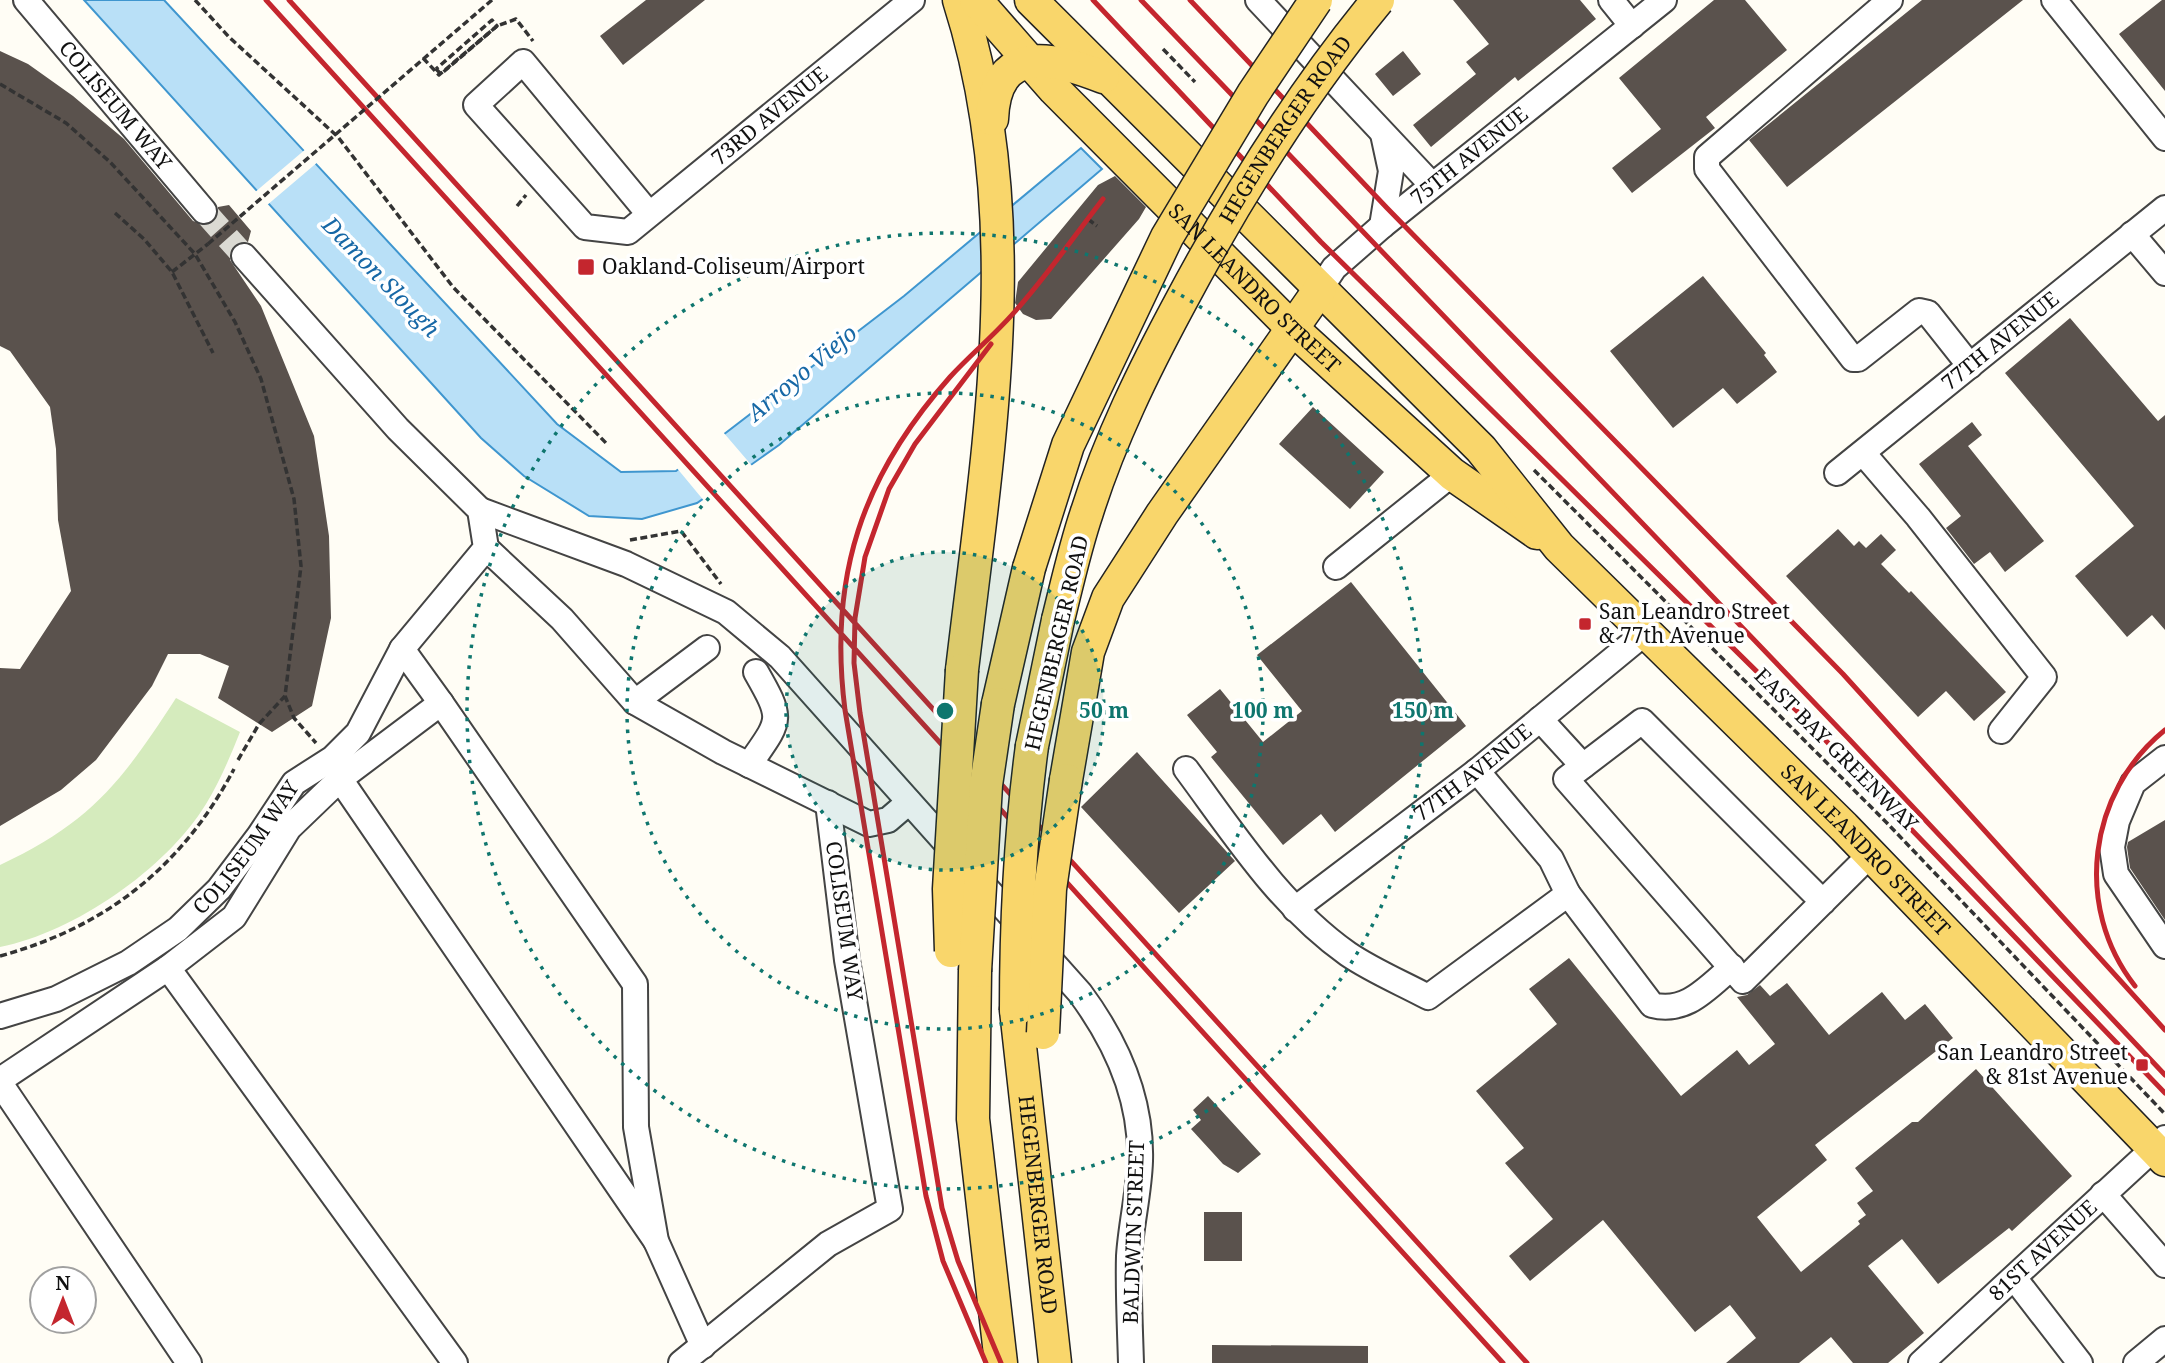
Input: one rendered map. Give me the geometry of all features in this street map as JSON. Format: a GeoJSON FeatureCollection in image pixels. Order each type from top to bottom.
{"type":"FeatureCollection","features":[{"type":"Feature","properties":{"kind":"main road"},"geometry":{"type":"LineString","coordinates":[[959,0],[979,64],[992,141],[997,208],[997,356],[962,670],[948,889],[963,961],[973,1119],[1001,1363]]}},
{"type":"Feature","properties":{"kind":"main road","name":"SAN LEANDRO STREET"},"geometry":{"type":"LineString","coordinates":[[976,0],[1029,61],[1294,330],[1452,474],[1559,547]]}},
{"type":"Feature","properties":{"kind":"main road","name":"SAN LEANDRO STREET"},"geometry":{"type":"LineString","coordinates":[[1031,0],[1481,449],[1559,547],[1871,854],[2161,1148]]}},
{"type":"Feature","properties":{"kind":"main road","name":"HEGENBERGER ROAD"},"geometry":{"type":"LineString","coordinates":[[963,961],[984,799],[1011,633],[1028,568],[1068,445],[1167,237],[1253,94],[1317,0]]}},
{"type":"Feature","properties":{"kind":"main road","name":"HEGENBERGER ROAD"},"geometry":{"type":"LineString","coordinates":[[1055,1363],[1016,1010],[1016,915],[1022,818],[1032,746],[1058,620],[1086,512],[1132,398],[1163,334],[1248,182],[1293,114],[1378,0]]}},
{"type":"Feature","properties":{"kind":"main road"},"geometry":{"type":"LineString","coordinates":[[992,141],[993,112],[999,84],[1008,72],[1029,61],[1055,62],[1112,80]]}},
{"type":"Feature","properties":{"kind":"main road","name":"75TH AVENUE"},"geometry":{"type":"LineString","coordinates":[[1034,1171],[1050,889],[1088,652],[1108,598],[1162,514],[1294,330],[1320,289]]}},
{"type":"Feature","properties":{"kind":"street","name":"COLISEUM WAY"},"geometry":{"type":"LineString","coordinates":[[26,0],[204,211]]}},
{"type":"Feature","properties":{"kind":"street","name":"73RD AVENUE"},"geometry":{"type":"LineString","coordinates":[[523,62],[476,105],[585,228],[628,232],[912,0]]}},
{"type":"Feature","properties":{"kind":"street"},"geometry":{"type":"LineString","coordinates":[[1258,0],[1432,185]]}},
{"type":"Feature","properties":{"kind":"street"},"geometry":{"type":"LineString","coordinates":[[1611,0],[1632,26]]}},
{"type":"Feature","properties":{"kind":"street","name":"75TH AVENUE"},"geometry":{"type":"LineString","coordinates":[[1320,289],[1334,268],[1382,226],[1664,0]]}},
{"type":"Feature","properties":{"kind":"street"},"geometry":{"type":"LineString","coordinates":[[1890,0],[1707,157],[1707,169],[1853,359],[1858,359],[1919,311],[1928,313],[1970,366]]}},
{"type":"Feature","properties":{"kind":"street"},"geometry":{"type":"LineString","coordinates":[[2054,0],[2165,138]]}},
{"type":"Feature","properties":{"kind":"street"},"geometry":{"type":"LineString","coordinates":[[523,62],[649,214]]}},
{"type":"Feature","properties":{"kind":"street"},"geometry":{"type":"LineString","coordinates":[[1382,132],[1391,171],[1382,226]]}},
{"type":"Feature","properties":{"kind":"street","name":"77TH AVENUE"},"geometry":{"type":"LineString","coordinates":[[1836,473],[2165,208]]}},
{"type":"Feature","properties":{"kind":"street"},"geometry":{"type":"LineString","coordinates":[[2132,234],[2165,273]]}},
{"type":"Feature","properties":{"kind":"street"},"geometry":{"type":"LineString","coordinates":[[244,257],[398,429],[480,510],[486,548],[562,619],[635,702],[749,765],[869,824],[888,820],[909,802]]}},
{"type":"Feature","properties":{"kind":"street"},"geometry":{"type":"LineString","coordinates":[[1863,453],[1918,517],[2044,677],[2001,731]]}},
{"type":"Feature","properties":{"kind":"street"},"geometry":{"type":"LineString","coordinates":[[1336,567],[1452,474]]}},
{"type":"Feature","properties":{"kind":"street","name":"BALDWIN STREET"},"geometry":{"type":"LineString","coordinates":[[480,510],[592,551],[726,612],[780,657],[1080,993],[1103,1024],[1119,1054],[1135,1102],[1140,1160],[1129,1256],[1130,1363]]}},
{"type":"Feature","properties":{"kind":"street","name":"COLISEUM WAY"},"geometry":{"type":"LineString","coordinates":[[0,1016],[55,999],[128,963],[178,929],[219,889],[294,783],[337,769],[402,649],[486,548]]}},
{"type":"Feature","properties":{"kind":"street","name":"77TH AVENUE"},"geometry":{"type":"LineString","coordinates":[[1295,909],[1477,771],[1646,632]]}},
{"type":"Feature","properties":{"kind":"street"},"geometry":{"type":"LineString","coordinates":[[635,702],[707,648]]}},
{"type":"Feature","properties":{"kind":"street"},"geometry":{"type":"LineString","coordinates":[[402,649],[635,984],[636,1127],[656,1241]]}},
{"type":"Feature","properties":{"kind":"street"},"geometry":{"type":"LineString","coordinates":[[749,765],[774,729],[777,709],[755,672]]}},
{"type":"Feature","properties":{"kind":"street"},"geometry":{"type":"LineString","coordinates":[[189,1363],[0,1081],[168,968],[234,917],[289,828],[337,769],[441,704]]}},
{"type":"Feature","properties":{"kind":"street"},"geometry":{"type":"LineString","coordinates":[[1540,719],[1583,766]]}},
{"type":"Feature","properties":{"kind":"street"},"geometry":{"type":"LineString","coordinates":[[1823,902],[1642,722],[1566,779],[1743,981],[1823,902],[1871,854]]}},
{"type":"Feature","properties":{"kind":"street"},"geometry":{"type":"LineString","coordinates":[[2165,758],[2133,783],[2116,821],[2112,847],[2116,874],[2165,946]]}},
{"type":"Feature","properties":{"kind":"street"},"geometry":{"type":"LineString","coordinates":[[337,769],[656,1241],[703,1346]]}},
{"type":"Feature","properties":{"kind":"street"},"geometry":{"type":"LineString","coordinates":[[1186,769],[1295,909],[1349,954],[1428,998],[1568,894]]}},
{"type":"Feature","properties":{"kind":"street"},"geometry":{"type":"LineString","coordinates":[[1477,771],[1551,859],[1568,894],[1652,1004],[1677,1008],[1692,1001],[1732,967]]}},
{"type":"Feature","properties":{"kind":"street","name":"COLISEUM WAY"},"geometry":{"type":"LineString","coordinates":[[681,1363],[828,1244],[890,1209],[847,960],[828,803]]}},
{"type":"Feature","properties":{"kind":"street"},"geometry":{"type":"LineString","coordinates":[[168,968],[455,1363]]}},
{"type":"Feature","properties":{"kind":"street","name":"81ST AVENUE"},"geometry":{"type":"LineString","coordinates":[[1921,1363],[2015,1279],[2103,1194],[2161,1148]]}},
{"type":"Feature","properties":{"kind":"street"},"geometry":{"type":"LineString","coordinates":[[2103,1194],[2165,1265]]}},
{"type":"Feature","properties":{"kind":"street"},"geometry":{"type":"LineString","coordinates":[[2015,1279],[2080,1363]]}},
{"type":"Feature","properties":{"kind":"street"},"geometry":{"type":"LineString","coordinates":[[2136,1363],[2165,1339]]}},
{"type":"Feature","properties":{"kind":"path"},"geometry":{"type":"LineString","coordinates":[[195,0],[229,37],[338,137],[453,286],[607,444]]}},
{"type":"Feature","properties":{"kind":"path"},"geometry":{"type":"LineString","coordinates":[[172,272],[241,219],[492,0]]}},
{"type":"Feature","properties":{"kind":"path"},"geometry":{"type":"LineString","coordinates":[[423,58],[439,75],[497,26],[495,22],[492,20],[436,69],[441,75],[497,26],[516,19],[539,48],[523,62]]}},
{"type":"Feature","properties":{"kind":"path"},"geometry":{"type":"LineString","coordinates":[[1163,49],[1195,82]]}},
{"type":"Feature","properties":{"kind":"path"},"geometry":{"type":"LineString","coordinates":[[0,84],[66,123],[110,162],[195,254],[235,322],[261,379],[294,499],[301,566],[285,696],[294,718],[337,769]]}},
{"type":"Feature","properties":{"kind":"path"},"geometry":{"type":"LineString","coordinates":[[115,213],[172,272],[213,353]]}},
{"type":"Feature","properties":{"kind":"path"},"geometry":{"type":"LineString","coordinates":[[1088,219],[1097,226]]}},
{"type":"Feature","properties":{"kind":"path","name":"EAST BAY GREENWAY"},"geometry":{"type":"LineString","coordinates":[[1527,464],[1887,823],[2165,1114]]}},
{"type":"Feature","properties":{"kind":"path"},"geometry":{"type":"LineString","coordinates":[[592,551],[614,540],[640,540],[681,531],[728,595],[726,612]]}},
{"type":"Feature","properties":{"kind":"path"},"geometry":{"type":"LineString","coordinates":[[239,760],[259,724],[285,696]]}},
{"type":"Feature","properties":{"kind":"path"},"geometry":{"type":"LineString","coordinates":[[0,956],[37,946],[102,916],[139,889],[182,844],[220,795],[234,769]]}},
{"type":"Feature","properties":{"kind":"green space"},"geometry":{"type":"Polygon","coordinates":[[[176,698],[240,732],[206,804],[167,852],[116,894],[58,927],[0,947],[0,865],[32,849],[82,815],[121,776],[176,698]]]}},
{"type":"Feature","properties":{"kind":"water","name":"Damon Slough"},"geometry":{"type":"Polygon","coordinates":[[[84,0],[164,0],[557,424],[621,472],[676,471],[904,296],[1081,148],[1102,169],[779,445],[697,503],[642,519],[589,516],[524,476],[481,438],[84,0]]]}},
{"type":"Feature","properties":{"kind":"pier"},"geometry":{"type":"Polygon","coordinates":[[[307,148],[319,161],[266,206],[254,193],[307,148]]]}},
{"type":"Feature","properties":{"kind":"pier"},"geometry":{"type":"Polygon","coordinates":[[[723,432],[753,467],[705,502],[676,467],[723,432]]]}},
{"type":"Feature","properties":{"kind":"building"},"geometry":{"type":"Polygon","coordinates":[[[646,0],[705,0],[623,65],[600,36],[646,0]]]}},
{"type":"Feature","properties":{"kind":"building"},"geometry":{"type":"Polygon","coordinates":[[[1453,0],[1580,0],[1596,19],[1518,81],[1515,77],[1431,147],[1413,125],[1476,74],[1466,62],[1489,44],[1453,0]]]}},
{"type":"Feature","properties":{"kind":"building"},"geometry":{"type":"Polygon","coordinates":[[[1714,0],[1745,0],[1787,50],[1706,117],[1715,128],[1632,193],[1612,168],[1661,129],[1619,78],[1714,0]]]}},
{"type":"Feature","properties":{"kind":"building"},"geometry":{"type":"Polygon","coordinates":[[[1922,0],[2023,0],[1787,187],[1749,140],[1922,0]]]}},
{"type":"Feature","properties":{"kind":"building"},"geometry":{"type":"Polygon","coordinates":[[[2165,0],[2165,91],[2119,34],[2165,0]]]}},
{"type":"Feature","properties":{"kind":"building"},"geometry":{"type":"Polygon","coordinates":[[[0,51],[28,64],[73,96],[124,139],[193,221],[207,225],[218,217],[218,207],[229,205],[251,231],[248,242],[234,245],[230,260],[261,306],[314,436],[329,536],[331,618],[312,706],[272,732],[218,698],[229,666],[200,654],[168,654],[152,686],[96,760],[61,790],[0,826],[0,668],[20,669],[71,591],[58,520],[56,449],[50,407],[10,351],[0,346],[0,51]]]}},
{"type":"Feature","properties":{"kind":"building"},"geometry":{"type":"Polygon","coordinates":[[[1403,51],[1421,74],[1393,96],[1375,74],[1403,51]]]}},
{"type":"Feature","properties":{"kind":"building"},"geometry":{"type":"Polygon","coordinates":[[[1115,176],[1146,207],[1139,219],[1051,319],[1036,320],[1023,314],[1015,303],[1018,282],[1098,185],[1115,176]]]}},
{"type":"Feature","properties":{"kind":"building"},"geometry":{"type":"Polygon","coordinates":[[[1703,276],[1766,353],[1764,355],[1777,372],[1737,404],[1723,388],[1673,428],[1610,351],[1703,276]]]}},
{"type":"Feature","properties":{"kind":"building"},"geometry":{"type":"Polygon","coordinates":[[[2070,318],[2158,421],[2165,415],[2165,630],[2152,615],[2127,637],[2075,576],[2134,526],[2005,373],[2070,318]]]}},
{"type":"Feature","properties":{"kind":"building"},"geometry":{"type":"Polygon","coordinates":[[[1313,407],[1384,472],[1350,509],[1279,444],[1313,407]]]}},
{"type":"Feature","properties":{"kind":"building"},"geometry":{"type":"Polygon","coordinates":[[[1972,422],[1982,435],[1968,446],[2044,541],[2005,572],[1990,552],[1974,564],[1946,528],[1961,516],[1919,464],[1972,422]]]}},
{"type":"Feature","properties":{"kind":"building"},"geometry":{"type":"Polygon","coordinates":[[[1838,529],[1854,546],[1859,541],[1866,548],[1881,534],[1896,550],[1881,564],[1909,593],[1911,591],[2006,692],[1974,721],[1946,691],[1918,717],[1786,576],[1838,529]]]}},
{"type":"Feature","properties":{"kind":"building"},"geometry":{"type":"Polygon","coordinates":[[[1351,582],[1466,726],[1335,832],[1321,814],[1283,845],[1211,757],[1217,752],[1187,715],[1220,689],[1263,742],[1302,711],[1257,655],[1351,582]]]}},
{"type":"Feature","properties":{"kind":"building"},"geometry":{"type":"Polygon","coordinates":[[[1137,752],[1235,861],[1179,913],[1081,807],[1137,752]]]}},
{"type":"Feature","properties":{"kind":"building"},"geometry":{"type":"Polygon","coordinates":[[[2165,820],[2165,920],[2130,868],[2127,847],[2128,842],[2165,820]]]}},
{"type":"Feature","properties":{"kind":"building"},"geometry":{"type":"Polygon","coordinates":[[[1569,958],[1681,1096],[1737,1050],[1749,1065],[1775,1044],[1737,997],[1747,995],[1760,985],[1770,996],[1787,983],[1829,1035],[1882,992],[1905,1020],[1925,1004],[1953,1038],[1815,1145],[1827,1160],[1757,1217],[1801,1272],[1860,1224],[1858,1221],[1866,1215],[1857,1203],[1873,1191],[1855,1168],[1912,1122],[1918,1122],[1976,1069],[2072,1176],[2012,1231],[2009,1228],[1938,1284],[1902,1239],[1868,1266],[1924,1333],[1888,1363],[1853,1363],[1831,1337],[1799,1363],[1726,1363],[1756,1338],[1730,1305],[1695,1332],[1603,1220],[1530,1281],[1509,1256],[1553,1219],[1505,1163],[1524,1148],[1476,1091],[1557,1024],[1529,989],[1569,958]]]}},
{"type":"Feature","properties":{"kind":"building"},"geometry":{"type":"Polygon","coordinates":[[[1208,1096],[1261,1154],[1238,1173],[1223,1164],[1191,1129],[1201,1120],[1193,1110],[1208,1096]]]}},
{"type":"Feature","properties":{"kind":"building"},"geometry":{"type":"Polygon","coordinates":[[[1204,1212],[1242,1212],[1242,1261],[1204,1261],[1204,1212]]]}},
{"type":"Feature","properties":{"kind":"building"},"geometry":{"type":"Polygon","coordinates":[[[1212,1345],[1368,1346],[1368,1363],[1212,1363],[1212,1345]]]}},
{"type":"Feature","properties":{"kind":"tunnel"},"geometry":{"type":"LineString","coordinates":[[204,211],[244,256]]}},
{"type":"Feature","properties":{"kind":"railway"},"geometry":{"type":"LineString","coordinates":[[266,0],[1503,1363]]}},
{"type":"Feature","properties":{"kind":"railway"},"geometry":{"type":"LineString","coordinates":[[289,0],[1527,1363]]}},
{"type":"Feature","properties":{"kind":"railway"},"geometry":{"type":"LineString","coordinates":[[1093,0],[1321,242],[1806,720],[2165,1093]]}},
{"type":"Feature","properties":{"kind":"railway"},"geometry":{"type":"LineString","coordinates":[[1141,0],[1849,739],[2165,1075]]}},
{"type":"Feature","properties":{"kind":"railway"},"geometry":{"type":"LineString","coordinates":[[1190,0],[1387,208],[1843,674],[2165,1030]]}},
{"type":"Feature","properties":{"kind":"railway"},"geometry":{"type":"LineString","coordinates":[[986,1363],[943,1261],[926,1196],[845,710],[841,662],[842,616],[848,572],[858,531],[894,452],[950,377],[1018,308],[1103,199]]}},
{"type":"Feature","properties":{"kind":"railway"},"geometry":{"type":"LineString","coordinates":[[991,344],[915,444],[889,489],[865,557],[855,618],[854,663],[942,1208],[958,1261],[1001,1363]]}},
{"type":"Feature","properties":{"kind":"railway"},"geometry":{"type":"LineString","coordinates":[[2135,986],[2115,955],[2103,921],[2097,887],[2098,852],[2105,817],[2119,785],[2139,756],[2165,730]]}},
{"type":"Feature","properties":{"kind":"place","name":"Oakland-Coliseum/Airport"},"geometry":{"type":"Point","coordinates":[586,267]}},
{"type":"Feature","properties":{"kind":"place","name":"San Leandro Street & 77th Avenue"},"geometry":{"type":"Point","coordinates":[1585,624]}},
{"type":"Feature","properties":{"kind":"place","name":"San Leandro Street & 81st Avenue"},"geometry":{"type":"Point","coordinates":[2142,1065]}},
{"type":"Feature","properties":{"kind":"water label","name":"Arroyo Viejo"},"geometry":{"type":"Point","coordinates":[802,373]}}]}
